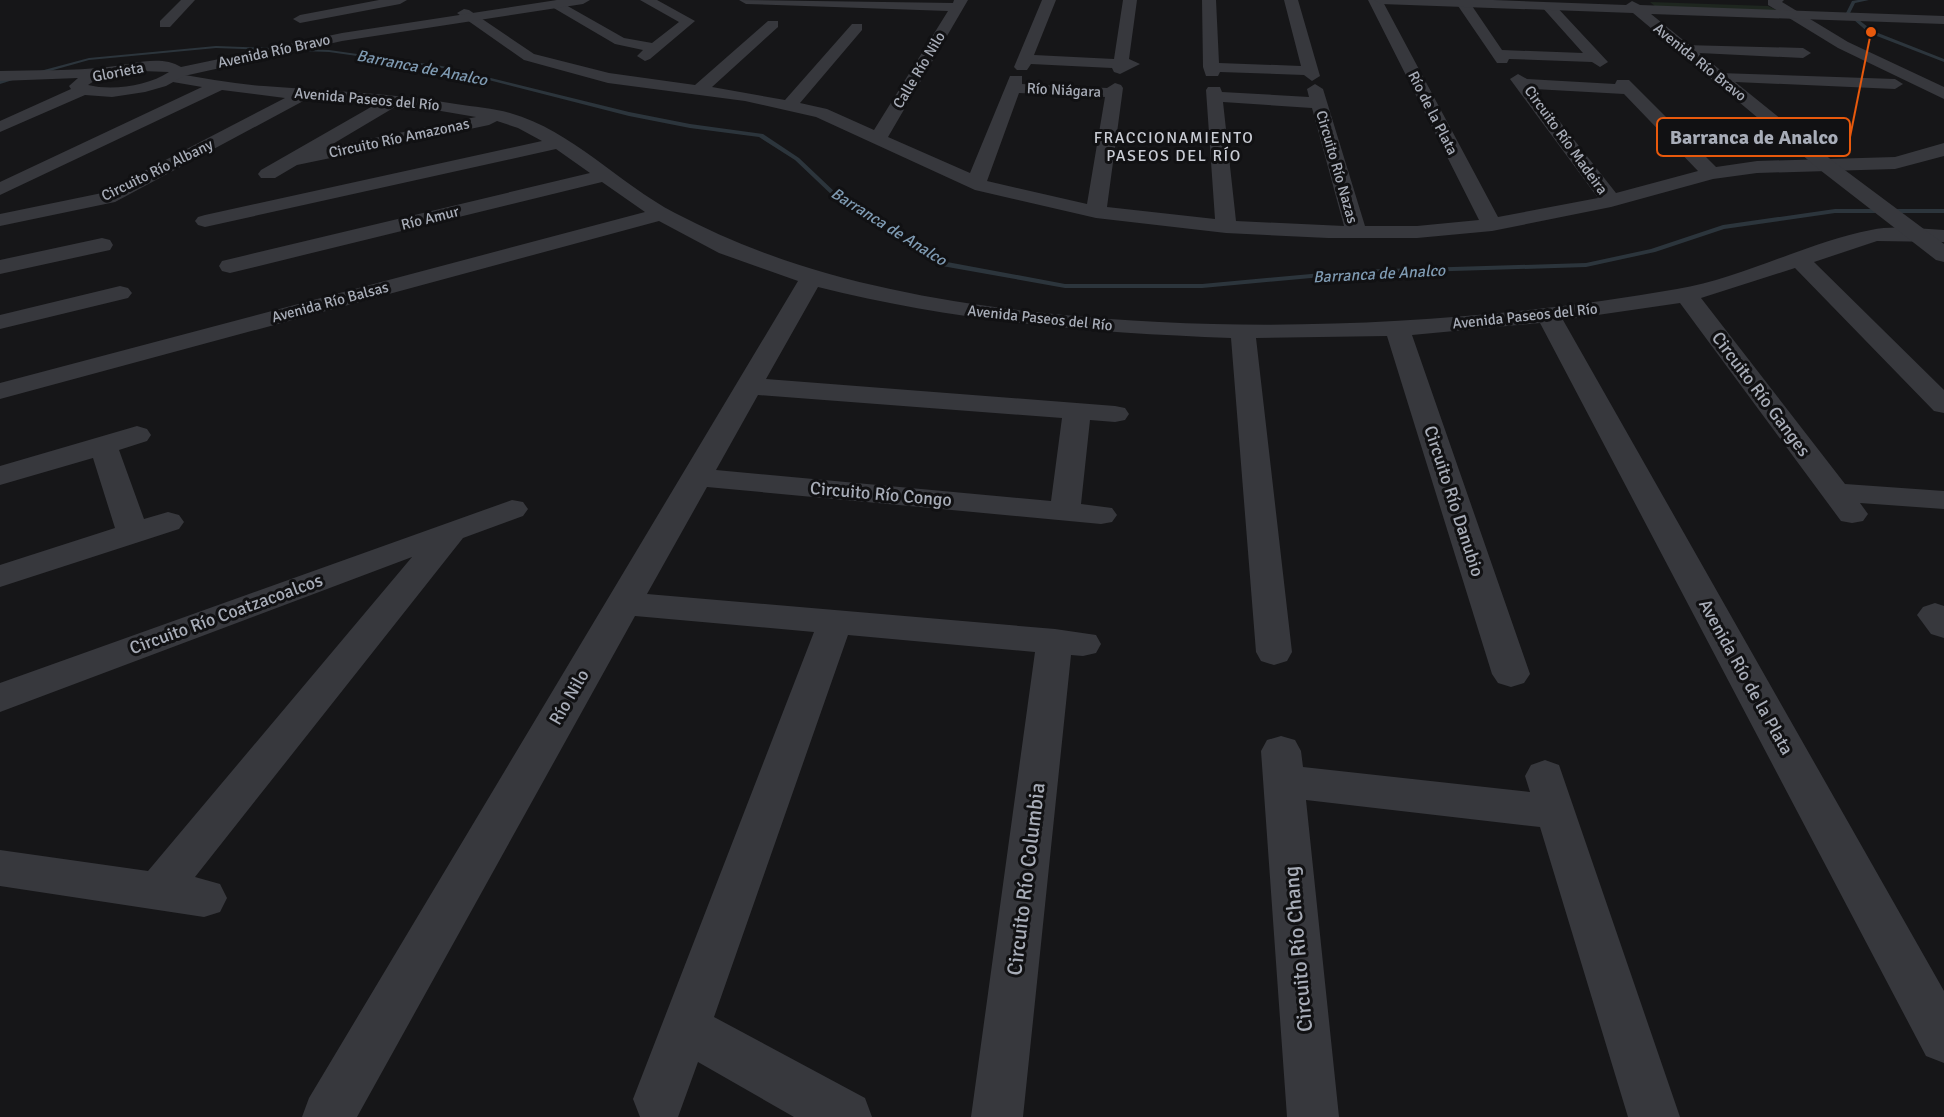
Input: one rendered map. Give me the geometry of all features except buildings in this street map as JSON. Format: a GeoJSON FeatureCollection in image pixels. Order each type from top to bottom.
{"type":"FeatureCollection","features":[{"type":"Feature","properties":{"kind":"street"},"geometry":{"type":"LineString","coordinates":[[165,24],[188,0]]}},
{"type":"Feature","properties":{"kind":"street"},"geometry":{"type":"LineString","coordinates":[[330,33],[296,17],[400,0]]}},
{"type":"Feature","properties":{"kind":"street","name":"Avenida Río Bravo"},"geometry":{"type":"LineString","coordinates":[[174,72],[231,54],[330,33],[551,2],[583,0]]}},
{"type":"Feature","properties":{"kind":"street"},"geometry":{"type":"LineString","coordinates":[[551,2],[620,41],[650,52],[688,21],[647,0]]}},
{"type":"Feature","properties":{"kind":"street"},"geometry":{"type":"LineString","coordinates":[[746,0],[959,4]]}},
{"type":"Feature","properties":{"kind":"street"},"geometry":{"type":"LineString","coordinates":[[976,184],[1049,0]]}},
{"type":"Feature","properties":{"kind":"street"},"geometry":{"type":"LineString","coordinates":[[1019,73],[1124,65],[1130,0]]}},
{"type":"Feature","properties":{"kind":"street"},"geometry":{"type":"LineString","coordinates":[[1209,0],[1213,82],[1226,227]]}},
{"type":"Feature","properties":{"kind":"street"},"geometry":{"type":"LineString","coordinates":[[1213,82],[1314,85],[1291,0]]}},
{"type":"Feature","properties":{"kind":"street","name":"Río de la Plata"},"geometry":{"type":"LineString","coordinates":[[1375,0],[1492,225]]}},
{"type":"Feature","properties":{"kind":"street"},"geometry":{"type":"LineString","coordinates":[[1381,0],[1548,6],[1631,5],[1942,12]]}},
{"type":"Feature","properties":{"kind":"street"},"geometry":{"type":"LineString","coordinates":[[1698,0],[1775,1],[1812,15],[1874,12]]}},
{"type":"Feature","properties":{"kind":"street"},"geometry":{"type":"LineString","coordinates":[[1463,3],[1500,57],[1598,60],[1548,6]]}},
{"type":"Feature","properties":{"kind":"street","name":"Calle Río Nilo"},"geometry":{"type":"LineString","coordinates":[[877,140],[959,4]]}},
{"type":"Feature","properties":{"kind":"street","name":"Avenida Río Bravo"},"geometry":{"type":"LineString","coordinates":[[1631,5],[1832,170],[1944,255]]}},
{"type":"Feature","properties":{"kind":"street"},"geometry":{"type":"LineString","coordinates":[[1798,9],[1843,45],[1914,77],[1944,94]]}},
{"type":"Feature","properties":{"kind":"street"},"geometry":{"type":"LineString","coordinates":[[466,15],[529,57],[608,78],[790,104],[821,113],[976,184],[1096,212],[1226,227],[1417,232],[1492,225],[1611,201],[1711,173],[1757,167],[1832,170],[1895,163],[1944,149]]}},
{"type":"Feature","properties":{"kind":"street","name":"Avenida Río Bravo"},"geometry":{"type":"LineString","coordinates":[[174,72],[466,15]]}},
{"type":"Feature","properties":{"kind":"street"},"geometry":{"type":"LineString","coordinates":[[699,90],[772,24]]}},
{"type":"Feature","properties":{"kind":"street"},"geometry":{"type":"LineString","coordinates":[[833,26],[874,27]]}},
{"type":"Feature","properties":{"kind":"street"},"geometry":{"type":"LineString","coordinates":[[790,104],[856,27]]}},
{"type":"Feature","properties":{"kind":"street"},"geometry":{"type":"LineString","coordinates":[[1684,49],[1798,53],[1832,81]]}},
{"type":"Feature","properties":{"kind":"street","name":"Glorieta"},"geometry":{"type":"LineString","coordinates":[[81,86],[104,72],[141,66],[174,72]]}},
{"type":"Feature","properties":{"kind":"street"},"geometry":{"type":"LineString","coordinates":[[3,82],[54,74],[104,72]]}},
{"type":"Feature","properties":{"kind":"street","name":"Glorieta"},"geometry":{"type":"LineString","coordinates":[[81,86],[117,92],[140,88],[174,72]]}},
{"type":"Feature","properties":{"kind":"street","name":"Avenida Paseos del Río"},"geometry":{"type":"LineString","coordinates":[[174,72],[220,85],[304,94],[397,99],[504,117],[524,124],[559,143],[661,214],[727,248],[811,278],[879,295],[1052,321],[1128,327],[1243,331],[1397,328],[1548,315],[1686,295],[1875,236],[1912,229],[1944,236]]}},
{"type":"Feature","properties":{"kind":"street","name":"Río Niágara"},"geometry":{"type":"LineString","coordinates":[[1019,73],[1115,91],[1096,212]]}},
{"type":"Feature","properties":{"kind":"street"},"geometry":{"type":"LineString","coordinates":[[1719,78],[1895,84]]}},
{"type":"Feature","properties":{"kind":"street","name":"Circuito Río Madeira"},"geometry":{"type":"LineString","coordinates":[[1611,201],[1520,81],[1625,86],[1711,173]]}},
{"type":"Feature","properties":{"kind":"street"},"geometry":{"type":"LineString","coordinates":[[3,82],[81,86]]}},
{"type":"Feature","properties":{"kind":"street","name":"Circuito Río Nazas"},"geometry":{"type":"LineString","coordinates":[[1213,82],[1314,85],[1356,232]]}},
{"type":"Feature","properties":{"kind":"street"},"geometry":{"type":"LineString","coordinates":[[0,189],[220,85]]}},
{"type":"Feature","properties":{"kind":"street"},"geometry":{"type":"LineString","coordinates":[[0,127],[81,86]]}},
{"type":"Feature","properties":{"kind":"street","name":"Circuito Río Albany"},"geometry":{"type":"LineString","coordinates":[[0,220],[108,198],[304,94]]}},
{"type":"Feature","properties":{"kind":"street","name":"Circuito Río Amazonas"},"geometry":{"type":"LineString","coordinates":[[268,174],[397,99]]}},
{"type":"Feature","properties":{"kind":"street","name":"Circuito Río Amazonas"},"geometry":{"type":"LineString","coordinates":[[294,160],[504,117]]}},
{"type":"Feature","properties":{"kind":"street","name":"Río Amur"},"geometry":{"type":"LineString","coordinates":[[240,238],[559,143]]}},
{"type":"Feature","properties":{"kind":"street","name":"Río Amur"},"geometry":{"type":"LineString","coordinates":[[205,221],[240,238],[607,175]]}},
{"type":"Feature","properties":{"kind":"street","name":"Avenida Río Balsas"},"geometry":{"type":"LineString","coordinates":[[0,391],[661,214]]}},
{"type":"Feature","properties":{"kind":"street","name":"Río Amur"},"geometry":{"type":"LineString","coordinates":[[230,266],[240,238]]}},
{"type":"Feature","properties":{"kind":"street"},"geometry":{"type":"LineString","coordinates":[[0,322],[86,274],[102,244]]}},
{"type":"Feature","properties":{"kind":"street"},"geometry":{"type":"LineString","coordinates":[[1800,260],[1944,405]]}},
{"type":"Feature","properties":{"kind":"street"},"geometry":{"type":"LineString","coordinates":[[0,267],[86,274],[120,293]]}},
{"type":"Feature","properties":{"kind":"street","name":"Río Nilo"},"geometry":{"type":"LineString","coordinates":[[328,1117],[811,278]]}},
{"type":"Feature","properties":{"kind":"street","name":"Circuito Río Ganges"},"geometry":{"type":"LineString","coordinates":[[1686,295],[1843,503],[1944,500]]}},
{"type":"Feature","properties":{"kind":"street","name":"Avenida Río de la Plata"},"geometry":{"type":"LineString","coordinates":[[1548,315],[1944,1039]]}},
{"type":"Feature","properties":{"kind":"street","name":"Circuito Río Danubio"},"geometry":{"type":"LineString","coordinates":[[1397,328],[1511,674]]}},
{"type":"Feature","properties":{"kind":"street"},"geometry":{"type":"LineString","coordinates":[[1243,331],[1274,652]]}},
{"type":"Feature","properties":{"kind":"street"},"geometry":{"type":"LineString","coordinates":[[748,386],[1115,414]]}},
{"type":"Feature","properties":{"kind":"street"},"geometry":{"type":"LineString","coordinates":[[1065,511],[1077,411]]}},
{"type":"Feature","properties":{"kind":"street"},"geometry":{"type":"LineString","coordinates":[[0,476],[136,435]]}},
{"type":"Feature","properties":{"kind":"street"},"geometry":{"type":"LineString","coordinates":[[103,445],[133,533]]}},
{"type":"Feature","properties":{"kind":"street","name":"Circuito Río Congo"},"geometry":{"type":"LineString","coordinates":[[697,477],[1101,515]]}},
{"type":"Feature","properties":{"kind":"street","name":"Circuito Río Coatzacoalcos"},"geometry":{"type":"LineString","coordinates":[[0,698],[512,509]]}},
{"type":"Feature","properties":{"kind":"street"},"geometry":{"type":"LineString","coordinates":[[0,576],[168,522]]}},
{"type":"Feature","properties":{"kind":"street"},"geometry":{"type":"LineString","coordinates":[[158,891],[452,531]]}},
{"type":"Feature","properties":{"kind":"street","name":"Circuito Río Columbia"},"geometry":{"type":"LineString","coordinates":[[623,603],[1069,642],[996,1117]]}},
{"type":"Feature","properties":{"kind":"street"},"geometry":{"type":"LineString","coordinates":[[1944,616],[1935,615],[1944,626]]}},
{"type":"Feature","properties":{"kind":"street"},"geometry":{"type":"LineString","coordinates":[[659,1099],[836,622]]}},
{"type":"Feature","properties":{"kind":"street","name":"Circuito Río Chang"},"geometry":{"type":"LineString","coordinates":[[1313,1117],[1282,766],[1550,794],[1654,1117]]}},
{"type":"Feature","properties":{"kind":"street"},"geometry":{"type":"LineString","coordinates":[[0,868],[204,898]]}},
{"type":"Feature","properties":{"kind":"street"},"geometry":{"type":"LineString","coordinates":[[685,1028],[846,1117]]}},
{"type":"Feature","properties":{"kind":"shaded area"},"geometry":{"type":"Polygon","coordinates":[[[1650,2],[1768,6],[1778,11],[1656,7],[1650,2]]]}},
{"type":"Feature","properties":{"kind":"waterway","name":"Barranca de Analco"},"geometry":{"type":"LineString","coordinates":[[1867,0],[1853,2],[1848,13],[1871,32],[1944,61]]}},
{"type":"Feature","properties":{"kind":"waterway","name":"Barranca de Analco"},"geometry":{"type":"LineString","coordinates":[[32,74],[89,59],[216,47],[329,51],[442,67],[629,114],[690,126],[761,135],[797,159],[836,196],[945,264],[1065,286],[1202,286],[1355,272],[1586,265],[1653,251],[1723,227],[1835,211],[1944,211]]}},
{"type":"Feature","properties":{"kind":"waterway","name":"Barranca de Analco"},"geometry":{"type":"LineString","coordinates":[[0,82],[17,77]]}},
{"type":"Feature","properties":{"kind":"place","name":"Barranca de Analco"},"geometry":{"type":"Point","coordinates":[1871,32]}},
{"type":"Feature","properties":{"kind":"district","name":"FRACCIONAMIENTO PASEOS DEL RÍO"},"geometry":{"type":"Point","coordinates":[1174,146]}}]}
